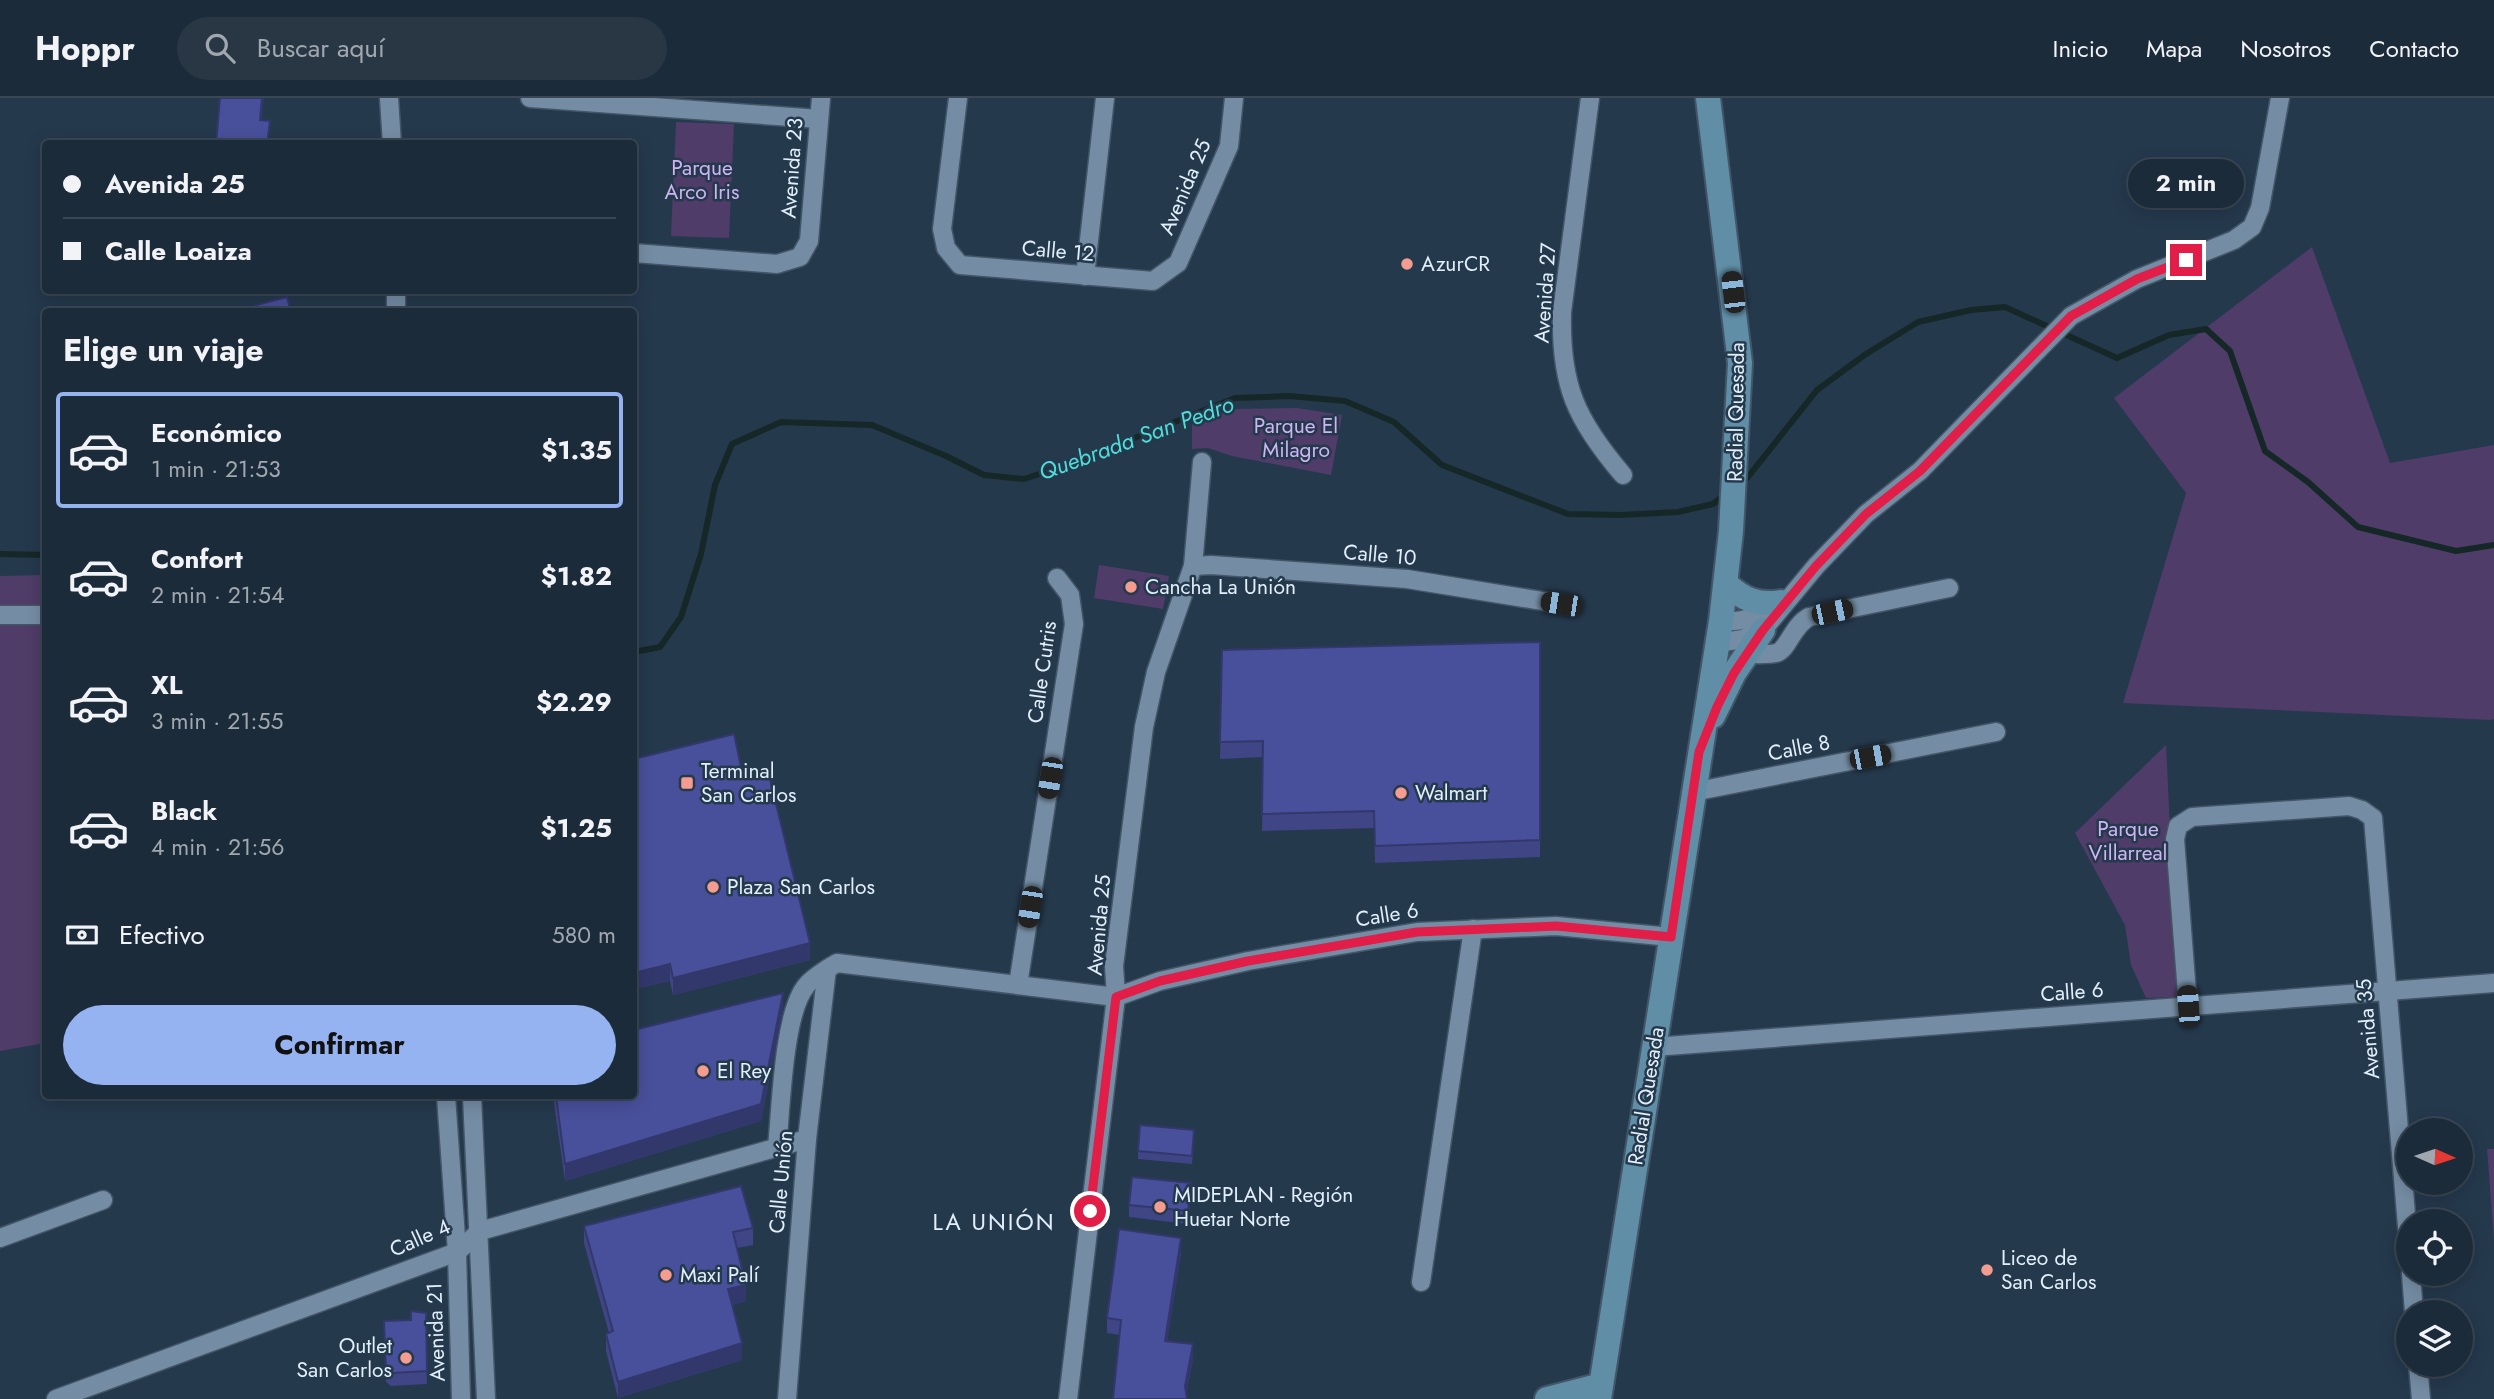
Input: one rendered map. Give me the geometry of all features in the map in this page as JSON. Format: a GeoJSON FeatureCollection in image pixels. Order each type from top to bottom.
{"type":"FeatureCollection","features":[{"type":"Feature","properties":{"kind":"main road"},"geometry":{"type":"LineString","coordinates":[[1696,98],[1714,150]]}},
{"type":"Feature","properties":{"kind":"main road","name":"Radial Quesada"},"geometry":{"type":"LineString","coordinates":[[1600,1392],[1719,632],[1731,531],[1740,363],[1708,98]]}},
{"type":"Feature","properties":{"kind":"main road"},"geometry":{"type":"LineString","coordinates":[[1726,583],[1745,599],[1769,604],[1785,600]]}},
{"type":"Feature","properties":{"kind":"main road"},"geometry":{"type":"LineString","coordinates":[[1699,752],[1734,673],[1763,630]]}},
{"type":"Feature","properties":{"kind":"main road"},"geometry":{"type":"LineString","coordinates":[[1547,1399],[1600,1392]]}},
{"type":"Feature","properties":{"kind":"street"},"geometry":{"type":"LineString","coordinates":[[389,98],[392,140]]}},
{"type":"Feature","properties":{"kind":"street"},"geometry":{"type":"LineString","coordinates":[[530,98],[819,119]]}},
{"type":"Feature","properties":{"kind":"street","name":"Avenida 23"},"geometry":{"type":"LineString","coordinates":[[637,253],[777,264],[800,257],[810,242],[821,98]]}},
{"type":"Feature","properties":{"kind":"street","name":"Calle 12"},"geometry":{"type":"LineString","coordinates":[[958,98],[942,229],[946,248],[960,265],[1153,281]]}},
{"type":"Feature","properties":{"kind":"street"},"geometry":{"type":"LineString","coordinates":[[1085,276],[1105,98]]}},
{"type":"Feature","properties":{"kind":"street","name":"Avenida 25"},"geometry":{"type":"LineString","coordinates":[[1153,281],[1178,263],[1229,146],[1234,98]]}},
{"type":"Feature","properties":{"kind":"street","name":"Avenida 27"},"geometry":{"type":"LineString","coordinates":[[1590,98],[1562,312],[1562,346],[1573,401],[1586,426],[1623,475]]}},
{"type":"Feature","properties":{"kind":"street"},"geometry":{"type":"LineString","coordinates":[[1719,632],[1743,639],[1763,630],[1785,600],[1866,514],[1920,471],[2071,316],[2137,279],[2234,240],[2252,227],[2260,208],[2280,98]]}},
{"type":"Feature","properties":{"kind":"street","name":"Avenida 25"},"geometry":{"type":"LineString","coordinates":[[1068,1399],[1116,997],[1114,966],[1144,727],[1156,672],[1193,566],[1202,462]]}},
{"type":"Feature","properties":{"kind":"street","name":"Calle 10"},"geometry":{"type":"LineString","coordinates":[[1193,566],[1407,579],[1561,604]]}},
{"type":"Feature","properties":{"kind":"street","name":"Calle Cutris"},"geometry":{"type":"LineString","coordinates":[[1018,985],[1074,624],[1070,595],[1057,578]]}},
{"type":"Feature","properties":{"kind":"street"},"geometry":{"type":"LineString","coordinates":[[1747,654],[1776,653],[1782,650],[1793,630],[1809,617],[1949,588]]}},
{"type":"Feature","properties":{"kind":"street"},"geometry":{"type":"LineString","coordinates":[[1719,632],[1752,619],[1785,600]]}},
{"type":"Feature","properties":{"kind":"street"},"geometry":{"type":"LineString","coordinates":[[0,614],[42,615]]}},
{"type":"Feature","properties":{"kind":"street","name":"Calle 8"},"geometry":{"type":"LineString","coordinates":[[1693,792],[1996,732]]}},
{"type":"Feature","properties":{"kind":"street","name":"Avenida 35"},"geometry":{"type":"LineString","coordinates":[[2188,1006],[2175,839],[2178,826],[2192,817],[2349,806],[2362,810],[2373,818],[2406,1209]]}},
{"type":"Feature","properties":{"kind":"street","name":"Calle 6"},"geometry":{"type":"LineString","coordinates":[[1116,997],[1160,981],[1248,961],[1417,932],[1556,926],[1671,937]]}},
{"type":"Feature","properties":{"kind":"street"},"geometry":{"type":"LineString","coordinates":[[1421,1282],[1473,929]]}},
{"type":"Feature","properties":{"kind":"street"},"geometry":{"type":"LineString","coordinates":[[827,969],[837,963],[846,963],[1116,997]]}},
{"type":"Feature","properties":{"kind":"street","name":"Calle Unión"},"geometry":{"type":"LineString","coordinates":[[787,1399],[807,1139],[827,969]]}},
{"type":"Feature","properties":{"kind":"street","name":"Calle Unión"},"geometry":{"type":"LineString","coordinates":[[777,1148],[789,1040],[796,1003],[806,986],[827,969]]}},
{"type":"Feature","properties":{"kind":"street","name":"Calle 6"},"geometry":{"type":"LineString","coordinates":[[1654,1047],[2494,984]]}},
{"type":"Feature","properties":{"kind":"street","name":"Avenida 21"},"geometry":{"type":"LineString","coordinates":[[446,1099],[457,1252],[461,1399]]}},
{"type":"Feature","properties":{"kind":"street"},"geometry":{"type":"LineString","coordinates":[[472,1099],[486,1399]]}},
{"type":"Feature","properties":{"kind":"street","name":"Calle 4"},"geometry":{"type":"LineString","coordinates":[[56,1399],[457,1252],[480,1231],[807,1139]]}},
{"type":"Feature","properties":{"kind":"street"},"geometry":{"type":"LineString","coordinates":[[0,1238],[103,1200]]}},
{"type":"Feature","properties":{"kind":"street"},"geometry":{"type":"LineString","coordinates":[[2419,1377],[2421,1399]]}},
{"type":"Feature","properties":{"kind":"green space","name":"Parque Arco Iris"},"geometry":{"type":"Polygon","coordinates":[[[676,122],[734,124],[729,238],[671,236],[676,122]]]}},
{"type":"Feature","properties":{"kind":"green space"},"geometry":{"type":"Polygon","coordinates":[[[2312,247],[2390,463],[2494,445],[2494,719],[2123,703],[2186,493],[2114,398],[2312,247]]]}},
{"type":"Feature","properties":{"kind":"green space","name":"Parque El Milagro"},"geometry":{"type":"Polygon","coordinates":[[[1297,408],[1342,415],[1331,475],[1232,456],[1208,448],[1192,449],[1192,424],[1233,409],[1297,408]]]}},
{"type":"Feature","properties":{"kind":"green space","name":"Cancha La Unión"},"geometry":{"type":"Polygon","coordinates":[[[1099,565],[1169,576],[1163,609],[1094,598],[1099,565]]]}},
{"type":"Feature","properties":{"kind":"green space"},"geometry":{"type":"Polygon","coordinates":[[[42,575],[42,1044],[0,1051],[0,576],[42,575]]]}},
{"type":"Feature","properties":{"kind":"green space","name":"Parque Villarreal"},"geometry":{"type":"Polygon","coordinates":[[[2166,745],[2178,997],[2146,998],[2131,965],[2125,925],[2075,833],[2166,745]]]}},
{"type":"Feature","properties":{"kind":"green space"},"geometry":{"type":"Polygon","coordinates":[[[2487,1149],[2494,1149],[2494,1240],[2487,1149]]]}},
{"type":"Feature","properties":{"kind":"building"},"geometry":{"type":"Polygon","coordinates":[[[220,98],[262,98],[260,120],[270,121],[268,140],[216,140],[220,98]]]}},
{"type":"Feature","properties":{"kind":"building"},"geometry":{"type":"Polygon","coordinates":[[[287,297],[290,308],[246,308],[287,297]]]}},
{"type":"Feature","properties":{"kind":"building","name":"Walmart"},"geometry":{"type":"Polygon","coordinates":[[[1540,642],[1540,840],[1375,846],[1374,811],[1262,814],[1263,741],[1220,742],[1222,650],[1540,642]]]}},
{"type":"Feature","properties":{"kind":"building","name":"Plaza San Carlos"},"geometry":{"type":"Polygon","coordinates":[[[734,734],[742,772],[767,767],[810,943],[673,978],[670,964],[637,972],[637,758],[734,734]]]}},
{"type":"Feature","properties":{"kind":"building","name":"El Rey"},"geometry":{"type":"Polygon","coordinates":[[[783,993],[761,1104],[565,1164],[556,1099],[637,1099],[637,1029],[783,993]]]}},
{"type":"Feature","properties":{"kind":"building"},"geometry":{"type":"Polygon","coordinates":[[[1140,1125],[1194,1130],[1192,1156],[1138,1151],[1140,1125]]]}},
{"type":"Feature","properties":{"kind":"building"},"geometry":{"type":"Polygon","coordinates":[[[1132,1177],[1191,1183],[1188,1211],[1129,1205],[1132,1177]]]}},
{"type":"Feature","properties":{"kind":"building","name":"Maxi Palí"},"geometry":{"type":"Polygon","coordinates":[[[741,1186],[753,1228],[733,1232],[746,1285],[728,1289],[742,1343],[618,1382],[606,1334],[613,1331],[584,1226],[741,1186]]]}},
{"type":"Feature","properties":{"kind":"building"},"geometry":{"type":"Polygon","coordinates":[[[1119,1229],[1181,1238],[1165,1341],[1193,1344],[1185,1386],[1187,1399],[1113,1399],[1121,1320],[1107,1318],[1119,1229]]]}},
{"type":"Feature","properties":{"kind":"building","name":"Outlet San Carlos"},"geometry":{"type":"Polygon","coordinates":[[[411,1311],[426,1313],[427,1371],[391,1373],[386,1369],[384,1321],[411,1320],[411,1311]]]}},
{"type":"Feature","properties":{"kind":"waterway","name":"Quebrada San Pedro"},"geometry":{"type":"LineString","coordinates":[[1740,483],[1748,477],[1817,390],[1866,354],[1918,322],[1971,310],[2005,307],[2117,358],[2169,335],[2206,329],[2230,351],[2265,451],[2308,482],[2358,527],[2456,551],[2494,545]]}},
{"type":"Feature","properties":{"kind":"waterway","name":"Quebrada San Pedro"},"geometry":{"type":"LineString","coordinates":[[637,651],[660,647],[681,617],[701,554],[715,485],[732,444],[781,422],[872,425],[984,475],[1024,479],[1069,464],[1235,398],[1289,396],[1345,401],[1394,422],[1442,465],[1568,514],[1678,512],[1713,504],[1726,494]]}},
{"type":"Feature","properties":{"kind":"waterway","name":"Quebrada San Pedro"},"geometry":{"type":"LineString","coordinates":[[0,554],[42,555]]}},
{"type":"Feature","properties":{"kind":"place","name":"AzurCR"},"geometry":{"type":"Point","coordinates":[1407,264]}},
{"type":"Feature","properties":{"kind":"place","name":"Cancha La Unión"},"geometry":{"type":"Point","coordinates":[1131,587]}},
{"type":"Feature","properties":{"kind":"place","name":"Terminal San Carlos"},"geometry":{"type":"Point","coordinates":[687,783]}},
{"type":"Feature","properties":{"kind":"place","name":"Walmart"},"geometry":{"type":"Point","coordinates":[1401,793]}},
{"type":"Feature","properties":{"kind":"place","name":"Plaza San Carlos"},"geometry":{"type":"Point","coordinates":[713,887]}},
{"type":"Feature","properties":{"kind":"place","name":"El Rey"},"geometry":{"type":"Point","coordinates":[703,1071]}},
{"type":"Feature","properties":{"kind":"place","name":"MIDEPLAN - Región Huetar Norte"},"geometry":{"type":"Point","coordinates":[1160,1207]}},
{"type":"Feature","properties":{"kind":"place","name":"Liceo de San Carlos"},"geometry":{"type":"Point","coordinates":[1987,1270]}},
{"type":"Feature","properties":{"kind":"place","name":"Maxi Palí"},"geometry":{"type":"Point","coordinates":[666,1275]}},
{"type":"Feature","properties":{"kind":"place","name":"Outlet San Carlos"},"geometry":{"type":"Point","coordinates":[406,1358]}},
{"type":"Feature","properties":{"kind":"district","name":"LA UNIÓN"},"geometry":{"type":"Point","coordinates":[994,1222]}},
{"type":"Feature","properties":{"kind":"route"},"geometry":{"type":"LineString","coordinates":[[1090,1211],[1116,997],[1160,981],[1248,961],[1417,932],[1556,926],[1671,937],[1699,752],[1734,673],[1763,630],[1816,566],[1866,514],[1920,471],[2071,316],[2137,279],[2186,260]]}}]}
